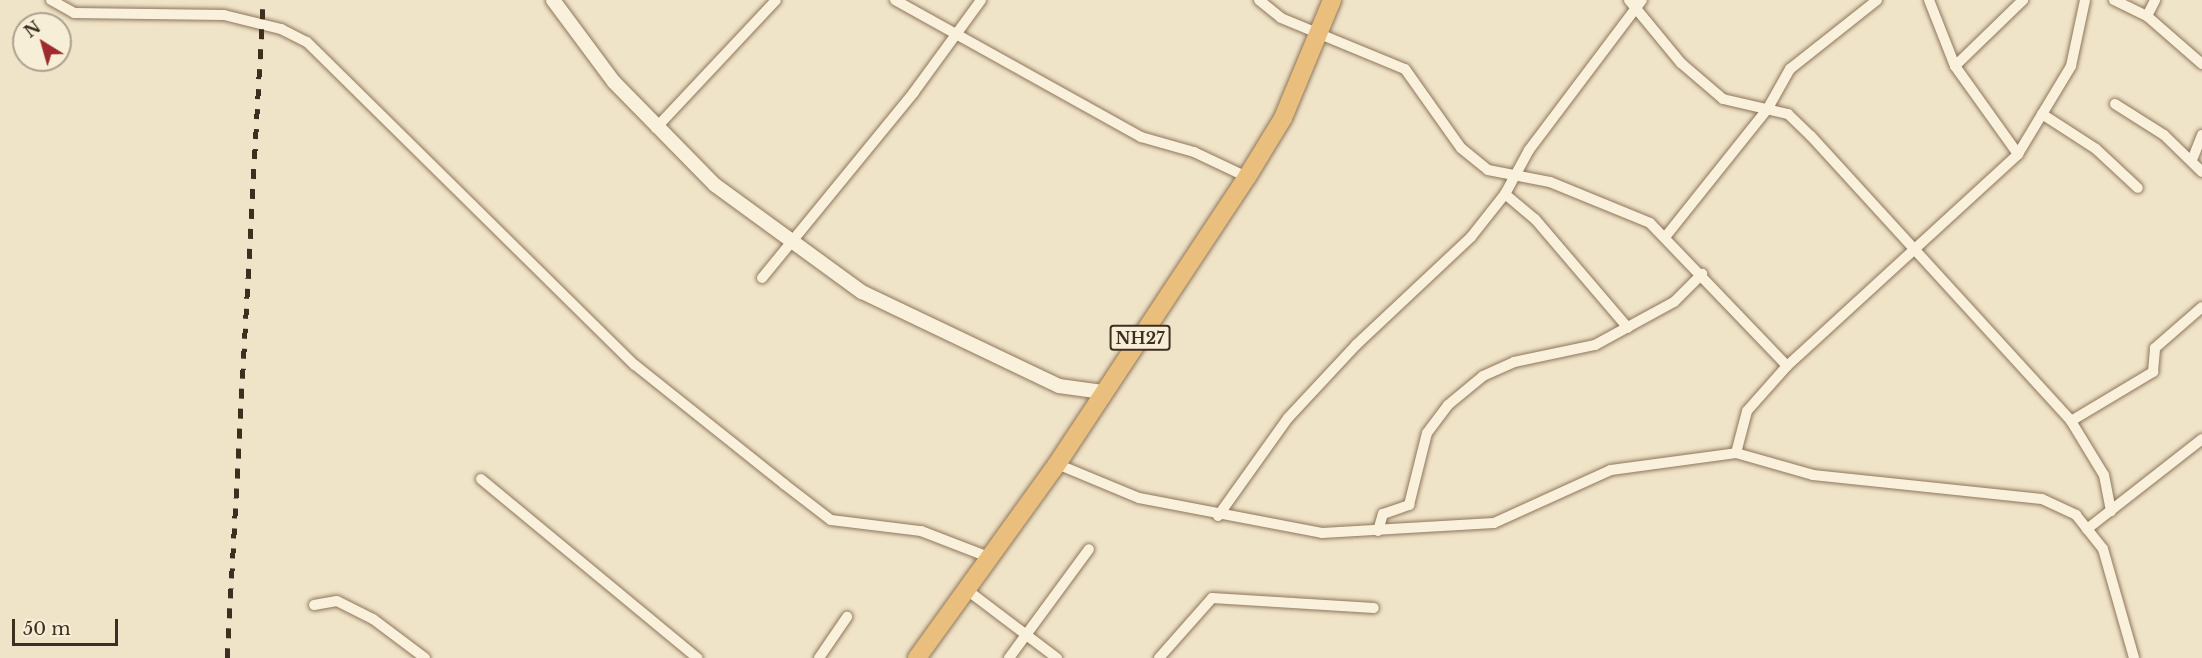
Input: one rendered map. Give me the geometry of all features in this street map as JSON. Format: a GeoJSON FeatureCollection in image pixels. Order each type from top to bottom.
{"type":"FeatureCollection","features":[{"type":"Feature","properties":{"kind":"highway","name":"NH27"},"geometry":{"type":"LineString","coordinates":[[917,658],[1057,464],[1248,177],[1283,118],[1332,0]]}},
{"type":"Feature","properties":{"kind":"street"},"geometry":{"type":"LineString","coordinates":[[51,0],[74,13],[224,15],[281,29],[307,42],[635,365],[812,505],[840,522],[921,531],[991,558]]}},
{"type":"Feature","properties":{"kind":"street"},"geometry":{"type":"LineString","coordinates":[[553,0],[614,82],[656,128],[715,185],[862,292],[1059,386],[1103,392]]}},
{"type":"Feature","properties":{"kind":"street"},"geometry":{"type":"LineString","coordinates":[[656,128],[776,0]]}},
{"type":"Feature","properties":{"kind":"street"},"geometry":{"type":"LineString","coordinates":[[896,0],[1141,137],[1194,152],[1248,177]]}},
{"type":"Feature","properties":{"kind":"street"},"geometry":{"type":"LineString","coordinates":[[762,278],[790,240],[914,92],[981,0]]}},
{"type":"Feature","properties":{"kind":"street"},"geometry":{"type":"LineString","coordinates":[[1259,0],[1281,18],[1405,69],[1461,147],[1488,170],[1510,178],[1550,182],[1650,223],[1666,236],[1787,366]]}},
{"type":"Feature","properties":{"kind":"street"},"geometry":{"type":"LineString","coordinates":[[1666,236],[1768,108],[1790,69],[1877,0]]}},
{"type":"Feature","properties":{"kind":"street"},"geometry":{"type":"LineString","coordinates":[[1929,0],[1955,66],[2018,154]]}},
{"type":"Feature","properties":{"kind":"street"},"geometry":{"type":"LineString","coordinates":[[1955,66],[2023,0]]}},
{"type":"Feature","properties":{"kind":"street"},"geometry":{"type":"LineString","coordinates":[[1736,453],[1747,411],[1787,366],[2018,154],[2071,66],[2085,0]]}},
{"type":"Feature","properties":{"kind":"street"},"geometry":{"type":"LineString","coordinates":[[2114,0],[2147,16],[2202,64]]}},
{"type":"Feature","properties":{"kind":"street"},"geometry":{"type":"LineString","coordinates":[[2147,16],[2155,0]]}},
{"type":"Feature","properties":{"kind":"street"},"geometry":{"type":"LineString","coordinates":[[1218,516],[1288,418],[1356,345],[1472,237],[1505,194],[1510,178],[1636,3],[1681,63],[1723,99],[1788,114],[1912,250],[1988,325],[2071,420],[2104,475],[2111,511]]}},
{"type":"Feature","properties":{"kind":"street"},"geometry":{"type":"LineString","coordinates":[[2115,104],[2192,159],[2202,172]]}},
{"type":"Feature","properties":{"kind":"street"},"geometry":{"type":"LineString","coordinates":[[2042,114],[2096,149],[2138,188]]}},
{"type":"Feature","properties":{"kind":"street"},"geometry":{"type":"LineString","coordinates":[[2192,159],[2202,135]]}},
{"type":"Feature","properties":{"kind":"street"},"geometry":{"type":"LineString","coordinates":[[1505,194],[1535,219],[1628,328]]}},
{"type":"Feature","properties":{"kind":"street"},"geometry":{"type":"LineString","coordinates":[[1378,531],[1383,513],[1409,505],[1427,433],[1448,405],[1483,376],[1514,362],[1595,345],[1674,302],[1702,274]]}},
{"type":"Feature","properties":{"kind":"street"},"geometry":{"type":"LineString","coordinates":[[2071,420],[2153,372],[2155,348],[2202,307]]}},
{"type":"Feature","properties":{"kind":"street"},"geometry":{"type":"LineString","coordinates":[[2087,529],[2202,439]]}},
{"type":"Feature","properties":{"kind":"street"},"geometry":{"type":"LineString","coordinates":[[1057,464],[1139,498],[1218,516],[1322,533],[1494,523],[1611,470],[1736,453],[1813,476],[2042,499],[2076,515],[2103,549],[2134,658]]}},
{"type":"Feature","properties":{"kind":"street"},"geometry":{"type":"LineString","coordinates":[[480,479],[697,658]]}},
{"type":"Feature","properties":{"kind":"street"},"geometry":{"type":"LineString","coordinates":[[1009,658],[1089,549]]}},
{"type":"Feature","properties":{"kind":"street"},"geometry":{"type":"LineString","coordinates":[[968,590],[1057,658]]}},
{"type":"Feature","properties":{"kind":"street"},"geometry":{"type":"LineString","coordinates":[[1159,658],[1212,598],[1374,608]]}},
{"type":"Feature","properties":{"kind":"street"},"geometry":{"type":"LineString","coordinates":[[314,605],[337,601],[373,619],[425,658]]}},
{"type":"Feature","properties":{"kind":"street"},"geometry":{"type":"LineString","coordinates":[[819,658],[847,617]]}},
{"type":"Feature","properties":{"kind":"railway"},"geometry":{"type":"LineString","coordinates":[[227,658],[263,0]]}}]}
